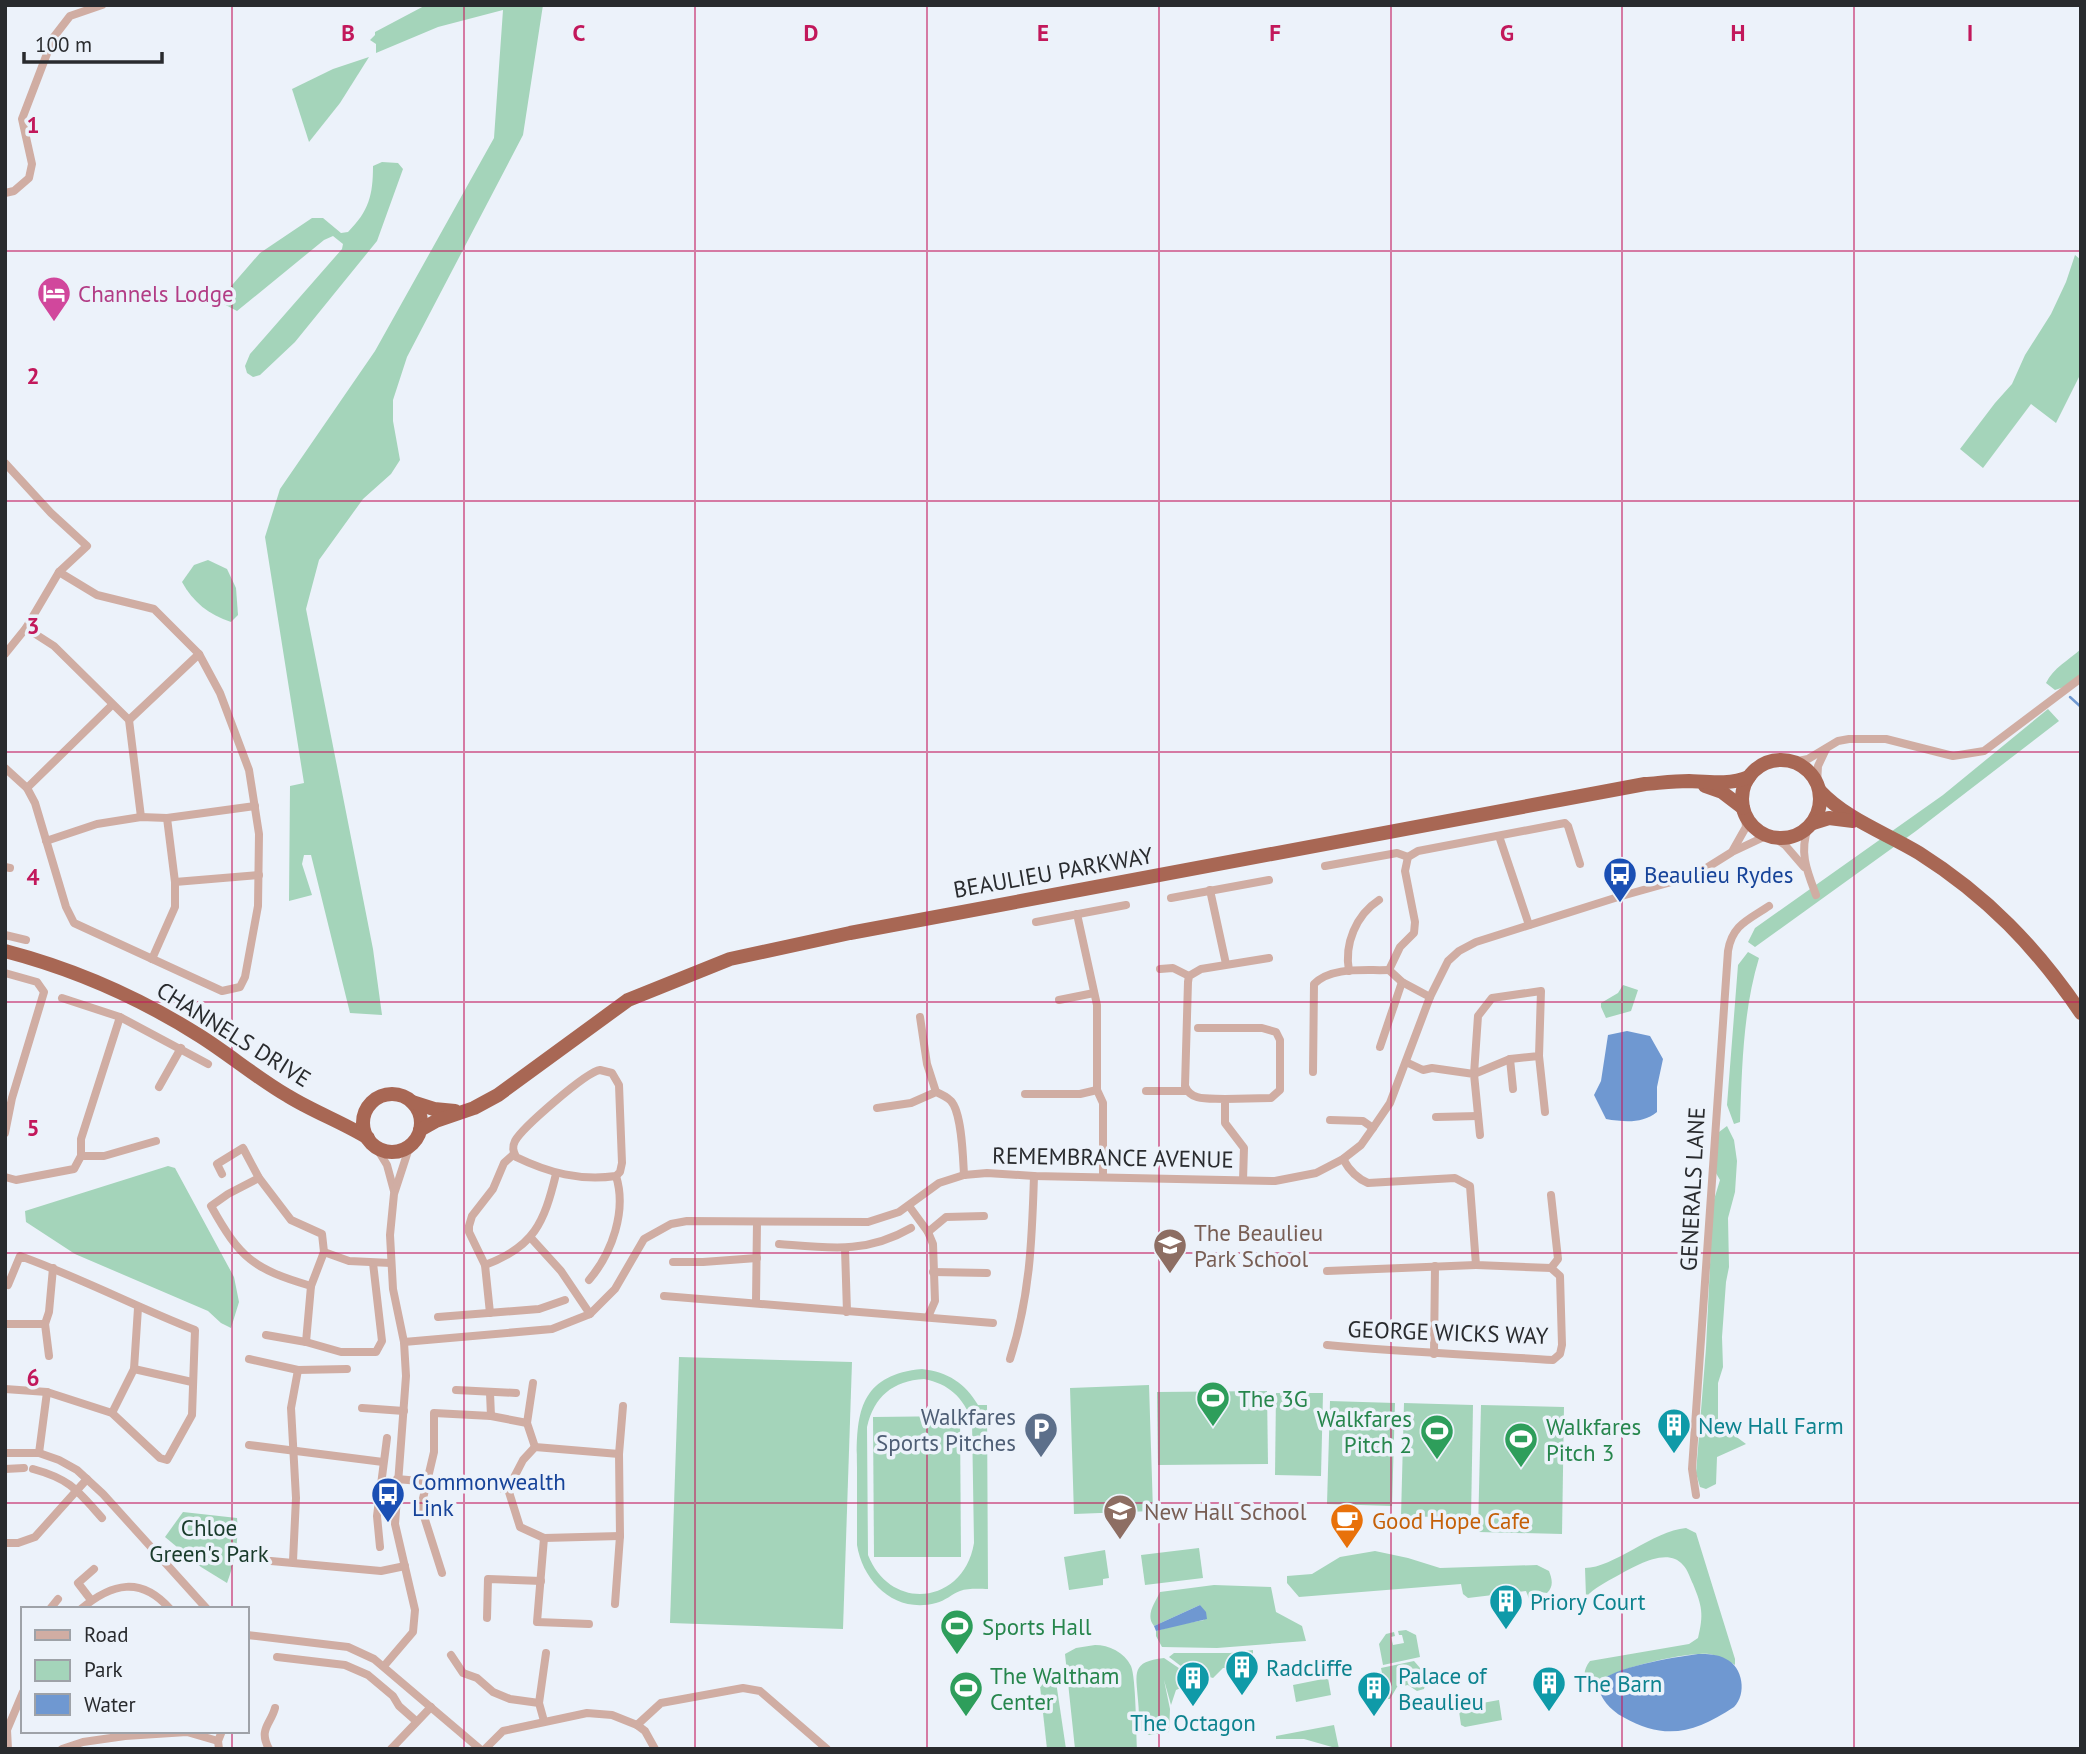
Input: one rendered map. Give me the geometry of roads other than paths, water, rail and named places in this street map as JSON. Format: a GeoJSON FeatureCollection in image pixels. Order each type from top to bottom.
{"type":"FeatureCollection","features":[{"type":"Feature","properties":{"kind":"highway"},"geometry":{"type":"LineString","coordinates":[[1872,826],[1835,818],[1810,825],[1793,837],[1771,837],[1755,828],[1744,812],[1742,792],[1749,777],[1762,765],[1770,762],[1793,762],[1805,768],[1818,788],[1833,803],[1872,826],[1965,884],[1991,906],[2043,960],[2081,1013]]}},
{"type":"Feature","properties":{"kind":"highway","name":"BEAULIEU PARKWAY"},"geometry":{"type":"LineString","coordinates":[[420,1130],[498,1094],[628,1000],[730,959],[863,930],[1645,784],[1731,782],[1749,777]]}},
{"type":"Feature","properties":{"kind":"highway","name":"BEAULIEU PARKWAY"},"geometry":{"type":"LineString","coordinates":[[1686,781],[1722,792],[1744,812]]}},
{"type":"Feature","properties":{"kind":"highway"},"geometry":{"type":"LineString","coordinates":[[1810,825],[1819,808],[1818,788]]}},
{"type":"Feature","properties":{"kind":"highway","name":"CHANNELS DRIVE"},"geometry":{"type":"LineString","coordinates":[[5,951],[69,971],[145,1005],[198,1035],[288,1097],[321,1112],[372,1143]]}},
{"type":"Feature","properties":{"kind":"highway"},"geometry":{"type":"LineString","coordinates":[[412,1102],[419,1112],[420,1130],[410,1145],[394,1151],[372,1143],[363,1121],[370,1104],[379,1097],[390,1094],[442,1110],[466,1111]]}},
{"type":"Feature","properties":{"kind":"highway","name":"CHANNELS DRIVE"},"geometry":{"type":"LineString","coordinates":[[321,1112],[349,1113],[370,1104]]}},
{"type":"Feature","properties":{"kind":"street"},"geometry":{"type":"LineString","coordinates":[[5,193],[14,191],[29,178],[32,164],[22,119],[53,37],[70,16],[102,5]]}},
{"type":"Feature","properties":{"kind":"street"},"geometry":{"type":"LineString","coordinates":[[5,463],[51,513],[88,546],[59,572],[26,628],[5,654]]}},
{"type":"Feature","properties":{"kind":"street"},"geometry":{"type":"LineString","coordinates":[[5,768],[27,788],[35,803],[66,908],[74,923],[222,992],[240,987],[245,977],[258,906],[259,834],[248,770],[225,706],[199,654],[153,609],[97,595],[59,572]]}},
{"type":"Feature","properties":{"kind":"street"},"geometry":{"type":"LineString","coordinates":[[26,628],[54,646],[129,720],[141,817]]}},
{"type":"Feature","properties":{"kind":"street"},"geometry":{"type":"LineString","coordinates":[[129,720],[199,654]]}},
{"type":"Feature","properties":{"kind":"street"},"geometry":{"type":"LineString","coordinates":[[1793,762],[1815,755],[1838,741],[1869,738],[1902,741],[1953,755],[1984,751],[2081,678]]}},
{"type":"Feature","properties":{"kind":"street"},"geometry":{"type":"LineString","coordinates":[[27,788],[112,705]]}},
{"type":"Feature","properties":{"kind":"street"},"geometry":{"type":"LineString","coordinates":[[1818,788],[1818,766],[1828,747]]}},
{"type":"Feature","properties":{"kind":"street"},"geometry":{"type":"LineString","coordinates":[[46,841],[94,825],[141,817],[167,818],[255,806]]}},
{"type":"Feature","properties":{"kind":"street"},"geometry":{"type":"LineString","coordinates":[[1732,852],[1746,828],[1744,812]]}},
{"type":"Feature","properties":{"kind":"street"},"geometry":{"type":"LineString","coordinates":[[152,959],[175,907],[175,882],[167,818]]}},
{"type":"Feature","properties":{"kind":"street"},"geometry":{"type":"LineString","coordinates":[[1389,970],[1400,947],[1414,933],[1415,922],[1405,871],[1408,857],[1418,851],[1565,823],[1580,864]]}},
{"type":"Feature","properties":{"kind":"street"},"geometry":{"type":"LineString","coordinates":[[1810,825],[1802,851],[1805,870],[1816,895]]}},
{"type":"Feature","properties":{"kind":"street"},"geometry":{"type":"LineString","coordinates":[[1499,836],[1529,925]]}},
{"type":"Feature","properties":{"kind":"street"},"geometry":{"type":"LineString","coordinates":[[1771,837],[1785,845],[1805,870]]}},
{"type":"Feature","properties":{"kind":"street","name":"REMEMBRANCE AVENUE"},"geometry":{"type":"LineString","coordinates":[[404,1342],[552,1329],[590,1314],[615,1289],[645,1239],[671,1224],[687,1221],[868,1222],[909,1206],[939,1183],[964,1175],[987,1173],[1243,1180],[1295,1179],[1317,1173],[1343,1159],[1361,1144],[1391,1102],[1430,997],[1448,961],[1459,951],[1476,942],[1700,872],[1732,852],[1771,837]]}},
{"type":"Feature","properties":{"kind":"street"},"geometry":{"type":"LineString","coordinates":[[1325,866],[1397,853],[1408,857]]}},
{"type":"Feature","properties":{"kind":"street"},"geometry":{"type":"LineString","coordinates":[[175,882],[259,875]]}},
{"type":"Feature","properties":{"kind":"street"},"geometry":{"type":"LineString","coordinates":[[1171,898],[1269,880]]}},
{"type":"Feature","properties":{"kind":"street"},"geometry":{"type":"LineString","coordinates":[[1210,890],[1226,964]]}},
{"type":"Feature","properties":{"kind":"street"},"geometry":{"type":"LineString","coordinates":[[1349,971],[1349,941],[1361,917],[1379,900]]}},
{"type":"Feature","properties":{"kind":"street"},"geometry":{"type":"LineString","coordinates":[[1036,922],[1126,905]]}},
{"type":"Feature","properties":{"kind":"street","name":"GENERALS LANE"},"geometry":{"type":"LineString","coordinates":[[1696,1495],[1692,1469],[1728,951],[1730,937],[1736,928],[1769,906]]}},
{"type":"Feature","properties":{"kind":"street"},"geometry":{"type":"LineString","coordinates":[[1077,914],[1098,1017],[1097,1090],[1102,1103],[1103,1177]]}},
{"type":"Feature","properties":{"kind":"street"},"geometry":{"type":"LineString","coordinates":[[5,934],[26,940]]}},
{"type":"Feature","properties":{"kind":"street"},"geometry":{"type":"LineString","coordinates":[[1189,976],[1201,969],[1269,958]]}},
{"type":"Feature","properties":{"kind":"street"},"geometry":{"type":"LineString","coordinates":[[1160,969],[1173,968],[1189,976]]}},
{"type":"Feature","properties":{"kind":"street"},"geometry":{"type":"LineString","coordinates":[[1312,1072],[1314,984],[1323,976],[1349,971],[1389,970],[1402,982],[1430,997]]}},
{"type":"Feature","properties":{"kind":"street"},"geometry":{"type":"LineString","coordinates":[[5,973],[37,982],[44,992],[8,1097],[5,1133]]}},
{"type":"Feature","properties":{"kind":"street"},"geometry":{"type":"LineString","coordinates":[[1186,1091],[1189,976]]}},
{"type":"Feature","properties":{"kind":"street"},"geometry":{"type":"LineString","coordinates":[[1380,1046],[1402,982]]}},
{"type":"Feature","properties":{"kind":"street"},"geometry":{"type":"LineString","coordinates":[[1480,1135],[1474,1074],[1478,1016],[1492,998],[1541,991],[1539,1056],[1545,1112]]}},
{"type":"Feature","properties":{"kind":"street"},"geometry":{"type":"LineString","coordinates":[[1059,1000],[1094,993]]}},
{"type":"Feature","properties":{"kind":"street"},"geometry":{"type":"LineString","coordinates":[[62,998],[120,1017],[208,1064]]}},
{"type":"Feature","properties":{"kind":"street"},"geometry":{"type":"LineString","coordinates":[[5,1177],[16,1180],[74,1169],[81,1156],[81,1139],[120,1017]]}},
{"type":"Feature","properties":{"kind":"street"},"geometry":{"type":"LineString","coordinates":[[920,1017],[936,1092],[953,1102],[964,1175]]}},
{"type":"Feature","properties":{"kind":"street"},"geometry":{"type":"LineString","coordinates":[[1146,1091],[1186,1091],[1196,1097],[1225,1099],[1276,1096],[1280,1090],[1280,1040],[1276,1032],[1262,1028],[1198,1028]]}},
{"type":"Feature","properties":{"kind":"street"},"geometry":{"type":"LineString","coordinates":[[159,1087],[181,1048]]}},
{"type":"Feature","properties":{"kind":"street"},"geometry":{"type":"LineString","coordinates":[[1406,1062],[1423,1070],[1432,1068],[1474,1074],[1510,1059],[1539,1056]]}},
{"type":"Feature","properties":{"kind":"street"},"geometry":{"type":"LineString","coordinates":[[1510,1059],[1513,1089]]}},
{"type":"Feature","properties":{"kind":"street"},"geometry":{"type":"LineString","coordinates":[[592,1071],[612,1073],[620,1085],[622,1163],[616,1176],[574,1177],[556,1174],[538,1168],[514,1154],[516,1139],[592,1071]]}},
{"type":"Feature","properties":{"kind":"street"},"geometry":{"type":"LineString","coordinates":[[1025,1094],[1080,1094],[1097,1090]]}},
{"type":"Feature","properties":{"kind":"street"},"geometry":{"type":"LineString","coordinates":[[877,1108],[911,1103],[936,1092]]}},
{"type":"Feature","properties":{"kind":"street"},"geometry":{"type":"LineString","coordinates":[[1225,1099],[1225,1123],[1244,1148],[1243,1180]]}},
{"type":"Feature","properties":{"kind":"street"},"geometry":{"type":"LineString","coordinates":[[1436,1117],[1478,1116]]}},
{"type":"Feature","properties":{"kind":"street"},"geometry":{"type":"LineString","coordinates":[[1330,1120],[1363,1121],[1373,1128]]}},
{"type":"Feature","properties":{"kind":"street"},"geometry":{"type":"LineString","coordinates":[[81,1156],[104,1156],[156,1141]]}},
{"type":"Feature","properties":{"kind":"street"},"geometry":{"type":"LineString","coordinates":[[372,1143],[387,1165],[394,1194]]}},
{"type":"Feature","properties":{"kind":"street"},"geometry":{"type":"LineString","coordinates":[[384,1666],[413,1632],[415,1610],[396,1524],[406,1376],[404,1342],[391,1263],[390,1235],[394,1194],[410,1145]]}},
{"type":"Feature","properties":{"kind":"street"},"geometry":{"type":"LineString","coordinates":[[222,1174],[217,1164],[243,1148],[259,1178],[291,1220],[322,1234],[324,1252],[311,1286],[306,1342]]}},
{"type":"Feature","properties":{"kind":"street"},"geometry":{"type":"LineString","coordinates":[[490,1313],[485,1265],[470,1232],[470,1220],[493,1189],[504,1163],[514,1154]]}},
{"type":"Feature","properties":{"kind":"street"},"geometry":{"type":"LineString","coordinates":[[1343,1159],[1348,1169],[1360,1180],[1368,1183],[1455,1178],[1470,1185],[1476,1265]]}},
{"type":"Feature","properties":{"kind":"street"},"geometry":{"type":"LineString","coordinates":[[485,1265],[507,1257],[531,1238],[550,1199],[556,1174]]}},
{"type":"Feature","properties":{"kind":"street"},"geometry":{"type":"LineString","coordinates":[[589,1280],[601,1266],[611,1245],[620,1190],[616,1176]]}},
{"type":"Feature","properties":{"kind":"street"},"geometry":{"type":"LineString","coordinates":[[1010,1359],[1021,1325],[1030,1275],[1034,1176]]}},
{"type":"Feature","properties":{"kind":"street"},"geometry":{"type":"LineString","coordinates":[[259,1178],[211,1206],[232,1242],[251,1262],[311,1286]]}},
{"type":"Feature","properties":{"kind":"street","name":"GEORGE WICKS WAY"},"geometry":{"type":"LineString","coordinates":[[1327,1345],[1553,1360],[1560,1354],[1562,1345],[1560,1276],[1552,1268],[1558,1259],[1552,1195]]}},
{"type":"Feature","properties":{"kind":"street"},"geometry":{"type":"LineString","coordinates":[[909,1206],[928,1232],[933,1244],[934,1301],[928,1317]]}},
{"type":"Feature","properties":{"kind":"street"},"geometry":{"type":"LineString","coordinates":[[928,1232],[946,1217],[984,1216]]}},
{"type":"Feature","properties":{"kind":"street"},"geometry":{"type":"LineString","coordinates":[[756,1302],[757,1222]]}},
{"type":"Feature","properties":{"kind":"street"},"geometry":{"type":"LineString","coordinates":[[779,1244],[845,1249],[891,1240],[911,1228]]}},
{"type":"Feature","properties":{"kind":"street"},"geometry":{"type":"LineString","coordinates":[[531,1238],[561,1271],[590,1314]]}},
{"type":"Feature","properties":{"kind":"street"},"geometry":{"type":"LineString","coordinates":[[845,1249],[847,1312]]}},
{"type":"Feature","properties":{"kind":"street"},"geometry":{"type":"LineString","coordinates":[[324,1252],[349,1261],[391,1263]]}},
{"type":"Feature","properties":{"kind":"street"},"geometry":{"type":"LineString","coordinates":[[5,1389],[47,1392],[112,1413],[160,1458],[167,1460],[192,1415],[195,1331],[20,1256],[8,1285]]}},
{"type":"Feature","properties":{"kind":"street"},"geometry":{"type":"LineString","coordinates":[[673,1262],[757,1258]]}},
{"type":"Feature","properties":{"kind":"street"},"geometry":{"type":"LineString","coordinates":[[266,1335],[341,1352],[369,1354],[379,1349],[382,1341],[381,1325],[373,1264]]}},
{"type":"Feature","properties":{"kind":"street"},"geometry":{"type":"LineString","coordinates":[[1327,1271],[1476,1265],[1552,1268]]}},
{"type":"Feature","properties":{"kind":"street"},"geometry":{"type":"LineString","coordinates":[[1434,1354],[1435,1266]]}},
{"type":"Feature","properties":{"kind":"street"},"geometry":{"type":"LineString","coordinates":[[49,1356],[45,1324],[49,1312],[53,1268]]}},
{"type":"Feature","properties":{"kind":"street"},"geometry":{"type":"LineString","coordinates":[[933,1272],[987,1273]]}},
{"type":"Feature","properties":{"kind":"street"},"geometry":{"type":"LineString","coordinates":[[664,1296],[993,1323]]}},
{"type":"Feature","properties":{"kind":"street"},"geometry":{"type":"LineString","coordinates":[[439,1317],[539,1309],[565,1300]]}},
{"type":"Feature","properties":{"kind":"street"},"geometry":{"type":"LineString","coordinates":[[112,1413],[134,1369],[138,1308]]}},
{"type":"Feature","properties":{"kind":"street"},"geometry":{"type":"LineString","coordinates":[[5,1324],[45,1324]]}},
{"type":"Feature","properties":{"kind":"street"},"geometry":{"type":"LineString","coordinates":[[249,1359],[298,1370],[348,1369]]}},
{"type":"Feature","properties":{"kind":"street"},"geometry":{"type":"LineString","coordinates":[[134,1369],[192,1382]]}},
{"type":"Feature","properties":{"kind":"street"},"geometry":{"type":"LineString","coordinates":[[293,1561],[296,1498],[291,1408],[298,1370]]}},
{"type":"Feature","properties":{"kind":"street"},"geometry":{"type":"LineString","coordinates":[[533,1383],[527,1423],[535,1447]]}},
{"type":"Feature","properties":{"kind":"street"},"geometry":{"type":"LineString","coordinates":[[456,1390],[516,1392]]}},
{"type":"Feature","properties":{"kind":"street"},"geometry":{"type":"LineString","coordinates":[[39,1453],[47,1392]]}},
{"type":"Feature","properties":{"kind":"street"},"geometry":{"type":"LineString","coordinates":[[490,1393],[491,1416]]}},
{"type":"Feature","properties":{"kind":"street"},"geometry":{"type":"LineString","coordinates":[[615,1604],[620,1536],[619,1454],[623,1405]]}},
{"type":"Feature","properties":{"kind":"street"},"geometry":{"type":"LineString","coordinates":[[362,1408],[404,1411]]}},
{"type":"Feature","properties":{"kind":"street"},"geometry":{"type":"LineString","coordinates":[[442,1573],[421,1507],[433,1452],[434,1413],[491,1416],[527,1423]]}},
{"type":"Feature","properties":{"kind":"street"},"geometry":{"type":"LineString","coordinates":[[380,1547],[377,1516],[387,1438]]}},
{"type":"Feature","properties":{"kind":"street"},"geometry":{"type":"LineString","coordinates":[[249,1445],[383,1462]]}},
{"type":"Feature","properties":{"kind":"street"},"geometry":{"type":"LineString","coordinates":[[535,1447],[619,1454]]}},
{"type":"Feature","properties":{"kind":"street"},"geometry":{"type":"LineString","coordinates":[[535,1447],[523,1460],[509,1489],[520,1527],[544,1538],[620,1536]]}},
{"type":"Feature","properties":{"kind":"street"},"geometry":{"type":"LineString","coordinates":[[102,1518],[77,1490],[55,1475],[29,1469],[9,1469],[8,1453],[39,1453],[77,1470],[205,1607]]}},
{"type":"Feature","properties":{"kind":"street"},"geometry":{"type":"LineString","coordinates":[[5,1543],[18,1543],[35,1537],[88,1479]]}},
{"type":"Feature","properties":{"kind":"street"},"geometry":{"type":"LineString","coordinates":[[397,1479],[509,1489]]}},
{"type":"Feature","properties":{"kind":"street"},"geometry":{"type":"LineString","coordinates":[[544,1538],[537,1622],[589,1624]]}},
{"type":"Feature","properties":{"kind":"street"},"geometry":{"type":"LineString","coordinates":[[271,1560],[381,1571],[405,1566]]}},
{"type":"Feature","properties":{"kind":"street"},"geometry":{"type":"LineString","coordinates":[[92,1600],[78,1583],[94,1569]]}},
{"type":"Feature","properties":{"kind":"street"},"geometry":{"type":"LineString","coordinates":[[487,1618],[488,1579],[541,1581]]}},
{"type":"Feature","properties":{"kind":"street"},"geometry":{"type":"LineString","coordinates":[[83,1607],[107,1590],[127,1586],[143,1589],[161,1599],[168,1607]]}},
{"type":"Feature","properties":{"kind":"street"},"geometry":{"type":"LineString","coordinates":[[52,1607],[58,1599]]}},
{"type":"Feature","properties":{"kind":"street"},"geometry":{"type":"LineString","coordinates":[[248,1634],[348,1647],[384,1666],[480,1749]]}},
{"type":"Feature","properties":{"kind":"street"},"geometry":{"type":"LineString","coordinates":[[288,1639],[282,1658],[345,1665],[368,1675],[393,1696],[399,1706],[416,1721]]}},
{"type":"Feature","properties":{"kind":"street"},"geometry":{"type":"LineString","coordinates":[[544,1721],[539,1703],[546,1653]]}},
{"type":"Feature","properties":{"kind":"street"},"geometry":{"type":"LineString","coordinates":[[451,1655],[463,1674],[477,1678],[493,1692],[510,1699],[539,1703]]}},
{"type":"Feature","properties":{"kind":"street"},"geometry":{"type":"LineString","coordinates":[[637,1725],[660,1703],[743,1688],[760,1691],[827,1749]]}},
{"type":"Feature","properties":{"kind":"street"},"geometry":{"type":"LineString","coordinates":[[8,1749],[7,1730],[21,1697]]}},
{"type":"Feature","properties":{"kind":"street"},"geometry":{"type":"LineString","coordinates":[[391,1749],[431,1707]]}},
{"type":"Feature","properties":{"kind":"street"},"geometry":{"type":"LineString","coordinates":[[269,1749],[266,1743],[266,1724],[275,1708]]}},
{"type":"Feature","properties":{"kind":"street"},"geometry":{"type":"LineString","coordinates":[[485,1749],[503,1731],[587,1713],[612,1715],[637,1725],[645,1731],[655,1749]]}},
{"type":"Feature","properties":{"kind":"street"},"geometry":{"type":"LineString","coordinates":[[62,1749],[83,1742],[102,1744],[125,1733]]}},
{"type":"Feature","properties":{"kind":"street"},"geometry":{"type":"LineString","coordinates":[[189,1733],[218,1745]]}},
{"type":"Feature","properties":{"kind":"water"},"geometry":{"type":"Polygon","coordinates":[[[1627,1031],[1650,1036],[1663,1059],[1657,1087],[1657,1112],[1639,1120],[1606,1119],[1594,1095],[1601,1081],[1608,1035],[1627,1031]]]}},
{"type":"Feature","properties":{"kind":"water"},"geometry":{"type":"Polygon","coordinates":[[[1200,1605],[1206,1612],[1207,1619],[1156,1631],[1154,1626],[1200,1605]]]}},
{"type":"Feature","properties":{"kind":"water"},"geometry":{"type":"Polygon","coordinates":[[[1698,1654],[1719,1656],[1732,1663],[1739,1674],[1742,1688],[1734,1707],[1693,1728],[1666,1731],[1638,1725],[1614,1711],[1598,1689],[1597,1684],[1604,1678],[1629,1668],[1698,1654]]]}},
{"type":"Feature","properties":{"kind":"waterway"},"geometry":{"type":"LineString","coordinates":[[2070,697],[2081,707]]}},
{"type":"Feature","properties":{"kind":"place","name":"Channels Lodge"},"geometry":{"type":"Point","coordinates":[54,323]}},
{"type":"Feature","properties":{"kind":"place","name":"Beaulieu Rydes"},"geometry":{"type":"Point","coordinates":[1620,904]}},
{"type":"Feature","properties":{"kind":"place","name":"The Beaulieu Park School"},"geometry":{"type":"Point","coordinates":[1170,1275]}},
{"type":"Feature","properties":{"kind":"place","name":"The 3G"},"geometry":{"type":"Point","coordinates":[1213,1428]}},
{"type":"Feature","properties":{"kind":"place","name":"New Hall Farm"},"geometry":{"type":"Point","coordinates":[1674,1455]}},
{"type":"Feature","properties":{"kind":"place","name":"Walkfares Sports Pitches"},"geometry":{"type":"Point","coordinates":[1041,1459]}},
{"type":"Feature","properties":{"kind":"place","name":"Walkfares Pitch 2"},"geometry":{"type":"Point","coordinates":[1437,1461]}},
{"type":"Feature","properties":{"kind":"place","name":"Walkfares Pitch 3"},"geometry":{"type":"Point","coordinates":[1521,1469]}},
{"type":"Feature","properties":{"kind":"place","name":"Commonwealth Link"},"geometry":{"type":"Point","coordinates":[388,1524]}},
{"type":"Feature","properties":{"kind":"place","name":"New Hall School"},"geometry":{"type":"Point","coordinates":[1120,1541]}},
{"type":"Feature","properties":{"kind":"place","name":"Good Hope Cafe"},"geometry":{"type":"Point","coordinates":[1347,1550]}},
{"type":"Feature","properties":{"kind":"place","name":"Priory Court"},"geometry":{"type":"Point","coordinates":[1506,1631]}},
{"type":"Feature","properties":{"kind":"place","name":"Sports Hall"},"geometry":{"type":"Point","coordinates":[957,1656]}},
{"type":"Feature","properties":{"kind":"place","name":"Radcliffe"},"geometry":{"type":"Point","coordinates":[1242,1697]}},
{"type":"Feature","properties":{"kind":"place","name":"The Octagon"},"geometry":{"type":"Point","coordinates":[1193,1708]}},
{"type":"Feature","properties":{"kind":"place","name":"The Barn"},"geometry":{"type":"Point","coordinates":[1549,1713]}},
{"type":"Feature","properties":{"kind":"place","name":"The Waltham Center"},"geometry":{"type":"Point","coordinates":[966,1718]}},
{"type":"Feature","properties":{"kind":"place","name":"Palace of Beaulieu"},"geometry":{"type":"Point","coordinates":[1374,1718]}},
{"type":"Feature","properties":{"kind":"park label","name":"Chloe Green's Park"},"geometry":{"type":"Point","coordinates":[209,1540]}}]}
